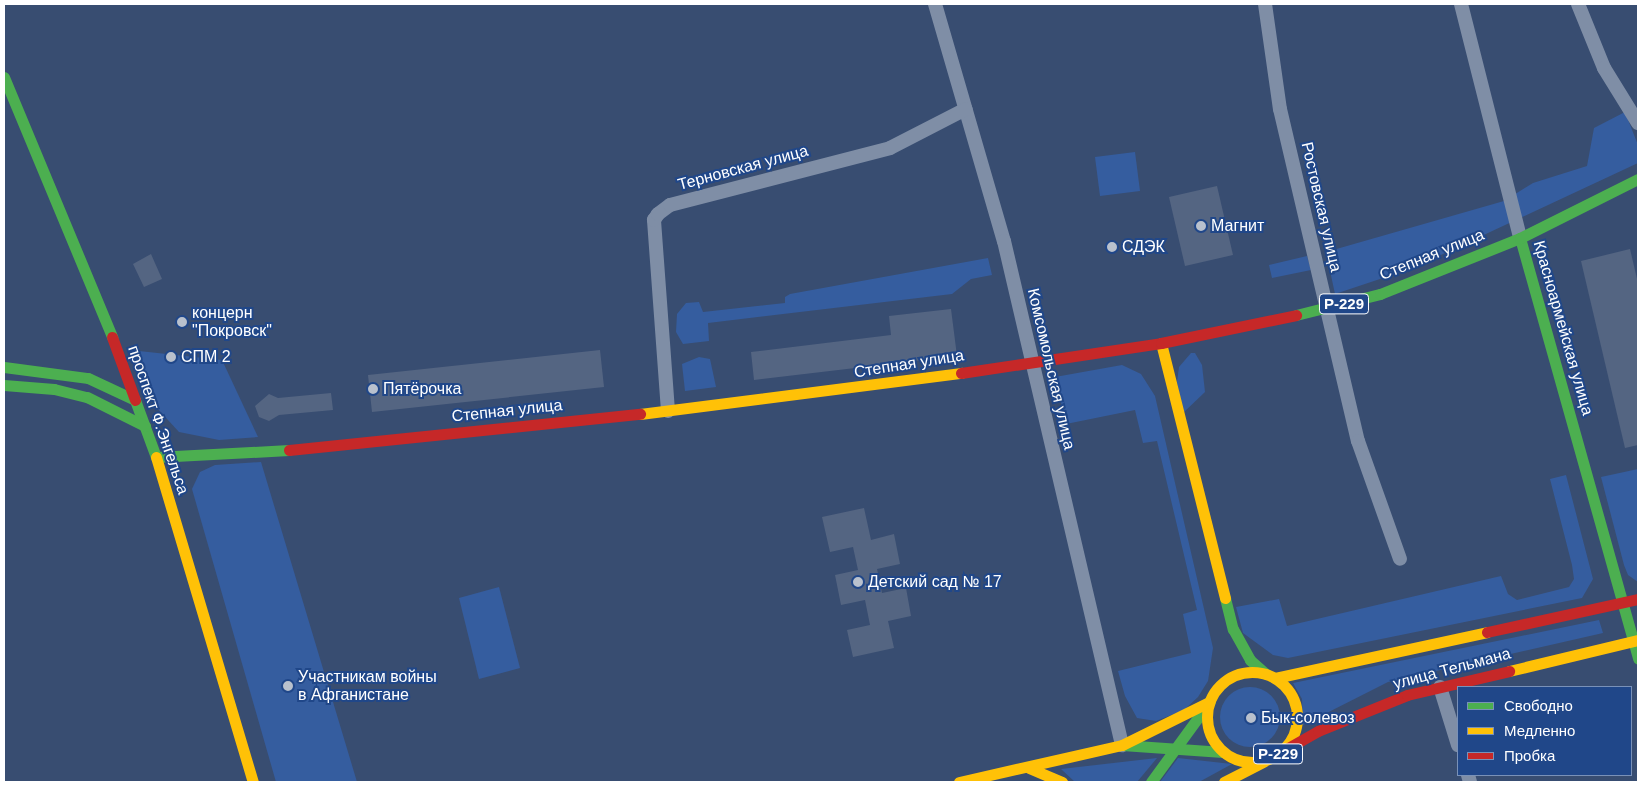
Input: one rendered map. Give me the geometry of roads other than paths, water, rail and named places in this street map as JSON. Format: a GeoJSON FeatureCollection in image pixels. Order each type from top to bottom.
{"type":"FeatureCollection","features":[{"type":"Feature","properties":{"kind":"main road","name":"проспект Ф.Энгельса"},"geometry":{"type":"LineString","coordinates":[[4,77],[106,319],[156,457],[253,782]]}},
{"type":"Feature","properties":{"kind":"main road","name":"Степная улица"},"geometry":{"type":"LineString","coordinates":[[156,457],[280,451],[668,411],[882,385],[1161,343],[1327,309],[1380,294],[1520,238],[1638,179]]}},
{"type":"Feature","properties":{"kind":"main road","name":"Красноармейская улица"},"geometry":{"type":"LineString","coordinates":[[1520,238],[1622,602],[1636,640],[1638,659]]}},
{"type":"Feature","properties":{"kind":"main road","name":"Р-229"},"geometry":{"type":"LineString","coordinates":[[1161,343],[1233,630],[1250,660],[1271,676]]}},
{"type":"Feature","properties":{"kind":"main road"},"geometry":{"type":"LineString","coordinates":[[4,367],[88,378],[135,400]]}},
{"type":"Feature","properties":{"kind":"main road"},"geometry":{"type":"LineString","coordinates":[[4,385],[54,389],[87,397],[145,426]]}},
{"type":"Feature","properties":{"kind":"main road","name":"улица Тельмана"},"geometry":{"type":"LineString","coordinates":[[959,782],[1029,768],[1122,745],[1185,717],[1210,701],[1226,680],[1244,673],[1271,676],[1638,599]]}},
{"type":"Feature","properties":{"kind":"main road","name":"Р-229"},"geometry":{"type":"LineString","coordinates":[[1231,651],[1233,630]]}},
{"type":"Feature","properties":{"kind":"main road","name":"улица Тельмана"},"geometry":{"type":"LineString","coordinates":[[1122,745],[1223,752],[1252,762],[1271,758],[1318,731],[1407,695],[1636,640]]}},
{"type":"Feature","properties":{"kind":"main road"},"geometry":{"type":"LineString","coordinates":[[1226,680],[1229,665]]}},
{"type":"Feature","properties":{"kind":"main road","name":"улица Тельмана"},"geometry":{"type":"LineString","coordinates":[[1271,676],[1288,690],[1297,713],[1296,728],[1281,752]]}},
{"type":"Feature","properties":{"kind":"main road"},"geometry":{"type":"LineString","coordinates":[[1151,782],[1210,701]]}},
{"type":"Feature","properties":{"kind":"main road"},"geometry":{"type":"LineString","coordinates":[[1210,701],[1209,729],[1223,752]]}},
{"type":"Feature","properties":{"kind":"main road","name":"Р-229"},"geometry":{"type":"LineString","coordinates":[[1224,782],[1271,758]]}},
{"type":"Feature","properties":{"kind":"main road"},"geometry":{"type":"LineString","coordinates":[[1029,768],[1062,782]]}},
{"type":"Feature","properties":{"kind":"street","name":"Комсомольская улица"},"geometry":{"type":"LineString","coordinates":[[935,4],[966,109],[1033,361],[1122,745]]}},
{"type":"Feature","properties":{"kind":"street","name":"Ростовская улица"},"geometry":{"type":"LineString","coordinates":[[1265,4],[1280,109],[1358,441],[1400,559]]}},
{"type":"Feature","properties":{"kind":"street","name":"Красноармейская улица"},"geometry":{"type":"LineString","coordinates":[[1461,4],[1520,238]]}},
{"type":"Feature","properties":{"kind":"street"},"geometry":{"type":"LineString","coordinates":[[1578,4],[1604,68],[1638,123]]}},
{"type":"Feature","properties":{"kind":"street","name":"Терновская улица"},"geometry":{"type":"LineString","coordinates":[[668,411],[654,220],[658,214],[670,205],[890,148],[966,109]]}},
{"type":"Feature","properties":{"kind":"street"},"geometry":{"type":"LineString","coordinates":[[1440,687],[1457,741]]}},
{"type":"Feature","properties":{"kind":"place","name":"Магнит"},"geometry":{"type":"Point","coordinates":[1201,226]}},
{"type":"Feature","properties":{"kind":"place","name":"СДЭК"},"geometry":{"type":"Point","coordinates":[1112,247]}},
{"type":"Feature","properties":{"kind":"place","name":"концерн \"Покровск\""},"geometry":{"type":"Point","coordinates":[182,322]}},
{"type":"Feature","properties":{"kind":"place","name":"СПМ 2"},"geometry":{"type":"Point","coordinates":[171,357]}},
{"type":"Feature","properties":{"kind":"place","name":"Пятёрочка"},"geometry":{"type":"Point","coordinates":[373,389]}},
{"type":"Feature","properties":{"kind":"place","name":"Детский сад № 17"},"geometry":{"type":"Point","coordinates":[858,582]}},
{"type":"Feature","properties":{"kind":"place","name":"Участникам войны в Афганистане"},"geometry":{"type":"Point","coordinates":[288,686]}},
{"type":"Feature","properties":{"kind":"place","name":"Бык-солевоз"},"geometry":{"type":"Point","coordinates":[1251,718]}}]}
